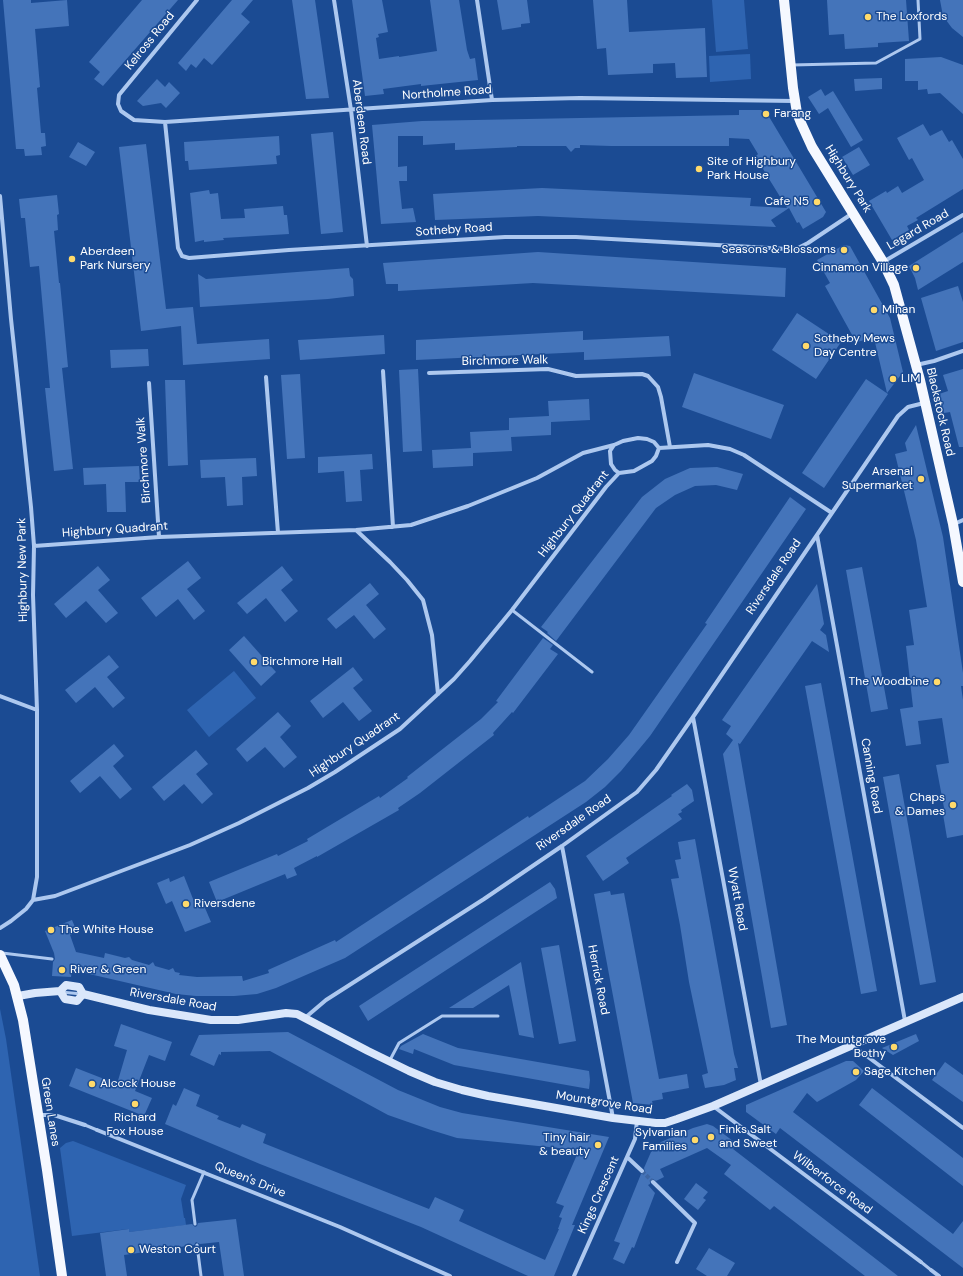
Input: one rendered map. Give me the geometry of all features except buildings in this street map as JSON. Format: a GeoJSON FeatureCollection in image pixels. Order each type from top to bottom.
{"type":"FeatureCollection","features":[{"type":"Feature","properties":{"kind":"main road","name":"Highbury Park"},"geometry":{"type":"LineString","coordinates":[[784,0],[790,65],[797,113],[806,135],[882,262],[894,285],[916,365]]}},
{"type":"Feature","properties":{"kind":"main road","name":"Blackstock Road"},"geometry":{"type":"LineString","coordinates":[[916,365],[953,524],[963,582]]}},
{"type":"Feature","properties":{"kind":"main road","name":"Green Lanes"},"geometry":{"type":"LineString","coordinates":[[0,954],[18,996],[23,1020],[62,1276]]}},
{"type":"Feature","properties":{"kind":"street","name":"Kelross Road"},"geometry":{"type":"LineString","coordinates":[[119,95],[197,0]]}},
{"type":"Feature","properties":{"kind":"street","name":"Aberdeen Road"},"geometry":{"type":"LineString","coordinates":[[334,0],[350,110],[367,246]]}},
{"type":"Feature","properties":{"kind":"street"},"geometry":{"type":"LineString","coordinates":[[477,0],[492,100]]}},
{"type":"Feature","properties":{"kind":"street","name":"Northolme Road"},"geometry":{"type":"LineString","coordinates":[[119,95],[118,104],[121,111],[134,120],[165,122],[492,100],[580,98],[795,101]]}},
{"type":"Feature","properties":{"kind":"street","name":"Sotheby Road"},"geometry":{"type":"LineString","coordinates":[[165,122],[178,248],[182,256],[189,258],[505,237],[546,236],[787,249],[798,248],[808,243],[853,213]]}},
{"type":"Feature","properties":{"kind":"street","name":"Highbury New Park"},"geometry":{"type":"LineString","coordinates":[[0,196],[34,546],[33,595],[36,710],[37,877],[33,900]]}},
{"type":"Feature","properties":{"kind":"street","name":"Legard Road"},"geometry":{"type":"LineString","coordinates":[[882,262],[963,215]]}},
{"type":"Feature","properties":{"kind":"street"},"geometry":{"type":"LineString","coordinates":[[916,365],[934,361],[963,351]]}},
{"type":"Feature","properties":{"kind":"street","name":"Birchmore Walk"},"geometry":{"type":"LineString","coordinates":[[429,373],[548,369],[576,376],[642,374],[648,376],[658,387],[670,446]]}},
{"type":"Feature","properties":{"kind":"street"},"geometry":{"type":"LineString","coordinates":[[383,371],[393,527]]}},
{"type":"Feature","properties":{"kind":"street"},"geometry":{"type":"LineString","coordinates":[[266,376],[278,533]]}},
{"type":"Feature","properties":{"kind":"street","name":"Birchmore Walk"},"geometry":{"type":"LineString","coordinates":[[149,383],[159,537]]}},
{"type":"Feature","properties":{"kind":"street","name":"Riversdale Road"},"geometry":{"type":"LineString","coordinates":[[18,996],[35,993],[60,992],[66,985],[79,987],[84,994],[149,1010],[211,1020],[238,1020],[292,1013],[306,1018],[326,1000],[478,903],[562,846],[637,792],[656,770],[693,717],[898,416],[908,407],[925,403]]}},
{"type":"Feature","properties":{"kind":"street","name":"Highbury Quadrant"},"geometry":{"type":"LineString","coordinates":[[33,900],[55,896],[183,848],[258,814],[308,788],[400,729],[454,679],[512,610],[606,487],[619,473],[634,471],[652,461],[659,448],[654,442],[647,439],[631,438],[614,445],[583,453],[536,478],[468,506],[411,525],[356,530],[159,537],[34,546]]}},
{"type":"Feature","properties":{"kind":"street","name":"Highbury Quadrant"},"geometry":{"type":"LineString","coordinates":[[614,445],[610,451],[611,464],[619,473]]}},
{"type":"Feature","properties":{"kind":"street"},"geometry":{"type":"LineString","coordinates":[[659,448],[670,446],[708,445],[730,449],[744,455],[832,513]]}},
{"type":"Feature","properties":{"kind":"street"},"geometry":{"type":"LineString","coordinates":[[953,524],[963,520]]}},
{"type":"Feature","properties":{"kind":"street"},"geometry":{"type":"LineString","coordinates":[[356,530],[398,571],[423,600],[432,635],[438,694]]}},
{"type":"Feature","properties":{"kind":"street","name":"Canning Road"},"geometry":{"type":"LineString","coordinates":[[817,535],[905,1021]]}},
{"type":"Feature","properties":{"kind":"street"},"geometry":{"type":"LineString","coordinates":[[0,696],[36,710]]}},
{"type":"Feature","properties":{"kind":"street","name":"Wyatt Road"},"geometry":{"type":"LineString","coordinates":[[693,717],[761,1085]]}},
{"type":"Feature","properties":{"kind":"street","name":"Herrick Road"},"geometry":{"type":"LineString","coordinates":[[562,846],[613,1118]]}},
{"type":"Feature","properties":{"kind":"street"},"geometry":{"type":"LineString","coordinates":[[0,928],[21,913],[33,900]]}},
{"type":"Feature","properties":{"kind":"street"},"geometry":{"type":"LineString","coordinates":[[60,992],[65,999],[77,1001],[84,994]]}},
{"type":"Feature","properties":{"kind":"street","name":"Mountgrove Road"},"geometry":{"type":"LineString","coordinates":[[306,1018],[389,1062],[435,1082],[462,1090],[613,1118],[665,1123],[713,1106],[963,997]]}},
{"type":"Feature","properties":{"kind":"street"},"geometry":{"type":"LineString","coordinates":[[852,1045],[963,1128]]}},
{"type":"Feature","properties":{"kind":"street","name":"Wilberforce Road"},"geometry":{"type":"LineString","coordinates":[[713,1106],[921,1262]]}},
{"type":"Feature","properties":{"kind":"street","name":"Queen's Drive"},"geometry":{"type":"LineString","coordinates":[[38,1115],[54,1115],[85,1125]]}},
{"type":"Feature","properties":{"kind":"street","name":"Kings Crescent"},"geometry":{"type":"LineString","coordinates":[[574,1276],[635,1139],[637,1120]]}},
{"type":"Feature","properties":{"kind":"street","name":"Queen's Drive"},"geometry":{"type":"LineString","coordinates":[[97,1130],[340,1227],[450,1276]]}},
{"type":"Feature","properties":{"kind":"street"},"geometry":{"type":"LineString","coordinates":[[627,1157],[642,1172]]}},
{"type":"Feature","properties":{"kind":"street"},"geometry":{"type":"LineString","coordinates":[[653,1182],[695,1223],[678,1262]]}},
{"type":"Feature","properties":{"kind":"street","name":"Wilberforce Road"},"geometry":{"type":"LineString","coordinates":[[931,1270],[939,1276]]}},
{"type":"Feature","properties":{"kind":"lane"},"geometry":{"type":"LineString","coordinates":[[790,65],[876,63],[920,39],[918,0]]}},
{"type":"Feature","properties":{"kind":"lane"},"geometry":{"type":"LineString","coordinates":[[512,610],[592,672]]}},
{"type":"Feature","properties":{"kind":"lane"},"geometry":{"type":"LineString","coordinates":[[0,954],[52,958]]}},
{"type":"Feature","properties":{"kind":"lane"},"geometry":{"type":"LineString","coordinates":[[389,1062],[399,1043],[442,1016],[498,1016]]}},
{"type":"Feature","properties":{"kind":"lane","name":"Queen's Drive"},"geometry":{"type":"LineString","coordinates":[[85,1125],[97,1130]]}},
{"type":"Feature","properties":{"kind":"lane"},"geometry":{"type":"LineString","coordinates":[[195,1224],[192,1200],[204,1172]]}},
{"type":"Feature","properties":{"kind":"lane"},"geometry":{"type":"LineString","coordinates":[[197,1245],[201,1276]]}},
{"type":"Feature","properties":{"kind":"lane","name":"Wilberforce Road"},"geometry":{"type":"LineString","coordinates":[[921,1262],[931,1270]]}},
{"type":"Feature","properties":{"kind":"shaded area"},"geometry":{"type":"Polygon","coordinates":[[[712,0],[744,0],[748,49],[716,52],[712,0]]]}},
{"type":"Feature","properties":{"kind":"shaded area"},"geometry":{"type":"Polygon","coordinates":[[[750,54],[751,79],[710,82],[709,56],[750,54]]]}},
{"type":"Feature","properties":{"kind":"shaded area"},"geometry":{"type":"Polygon","coordinates":[[[234,671],[256,698],[209,737],[187,710],[234,671]]]}},
{"type":"Feature","properties":{"kind":"shaded area"},"geometry":{"type":"Polygon","coordinates":[[[0,1009],[6,1039],[40,1276],[0,1276],[0,1009]]]}},
{"type":"Feature","properties":{"kind":"shaded area"},"geometry":{"type":"Polygon","coordinates":[[[73,1141],[186,1185],[181,1199],[186,1225],[129,1232],[128,1229],[72,1236],[60,1148],[66,1143],[73,1141]]]}},
{"type":"Feature","properties":{"kind":"tunnel"},"geometry":{"type":"LineString","coordinates":[[642,1171],[653,1182]]}},
{"type":"Feature","properties":{"kind":"place","name":"The Loxfords"},"geometry":{"type":"Point","coordinates":[868,17]}},
{"type":"Feature","properties":{"kind":"place","name":"Farang"},"geometry":{"type":"Point","coordinates":[766,114]}},
{"type":"Feature","properties":{"kind":"place","name":"Site of Highbury Park House"},"geometry":{"type":"Point","coordinates":[699,169]}},
{"type":"Feature","properties":{"kind":"place","name":"Cafe N5"},"geometry":{"type":"Point","coordinates":[817,202]}},
{"type":"Feature","properties":{"kind":"place","name":"Seasons & Blossoms"},"geometry":{"type":"Point","coordinates":[844,250]}},
{"type":"Feature","properties":{"kind":"place","name":"Aberdeen Park Nursery"},"geometry":{"type":"Point","coordinates":[72,259]}},
{"type":"Feature","properties":{"kind":"place","name":"Cinnamon Village"},"geometry":{"type":"Point","coordinates":[916,268]}},
{"type":"Feature","properties":{"kind":"place","name":"Mihan"},"geometry":{"type":"Point","coordinates":[874,310]}},
{"type":"Feature","properties":{"kind":"place","name":"Sotheby Mews Day Centre"},"geometry":{"type":"Point","coordinates":[806,346]}},
{"type":"Feature","properties":{"kind":"place","name":"LIM"},"geometry":{"type":"Point","coordinates":[893,379]}},
{"type":"Feature","properties":{"kind":"place","name":"Arsenal Supermarket"},"geometry":{"type":"Point","coordinates":[921,479]}},
{"type":"Feature","properties":{"kind":"place","name":"Birchmore Hall"},"geometry":{"type":"Point","coordinates":[254,662]}},
{"type":"Feature","properties":{"kind":"place","name":"The Woodbine"},"geometry":{"type":"Point","coordinates":[937,682]}},
{"type":"Feature","properties":{"kind":"place","name":"Chaps & Dames"},"geometry":{"type":"Point","coordinates":[953,805]}},
{"type":"Feature","properties":{"kind":"place","name":"Riversdene"},"geometry":{"type":"Point","coordinates":[186,904]}},
{"type":"Feature","properties":{"kind":"place","name":"The White House"},"geometry":{"type":"Point","coordinates":[51,930]}},
{"type":"Feature","properties":{"kind":"place","name":"River & Green"},"geometry":{"type":"Point","coordinates":[62,970]}},
{"type":"Feature","properties":{"kind":"place","name":"The Mountgrove Bothy"},"geometry":{"type":"Point","coordinates":[894,1047]}},
{"type":"Feature","properties":{"kind":"place","name":"Sage Kitchen"},"geometry":{"type":"Point","coordinates":[856,1072]}},
{"type":"Feature","properties":{"kind":"place","name":"Alcock House"},"geometry":{"type":"Point","coordinates":[92,1084]}},
{"type":"Feature","properties":{"kind":"place","name":"Richard Fox House"},"geometry":{"type":"Point","coordinates":[135,1104]}},
{"type":"Feature","properties":{"kind":"place","name":"Finks Salt and Sweet"},"geometry":{"type":"Point","coordinates":[711,1137]}},
{"type":"Feature","properties":{"kind":"place","name":"Sylvanian Families"},"geometry":{"type":"Point","coordinates":[695,1140]}},
{"type":"Feature","properties":{"kind":"place","name":"Tiny hair & beauty"},"geometry":{"type":"Point","coordinates":[598,1145]}},
{"type":"Feature","properties":{"kind":"place","name":"Weston Court"},"geometry":{"type":"Point","coordinates":[131,1250]}}]}
